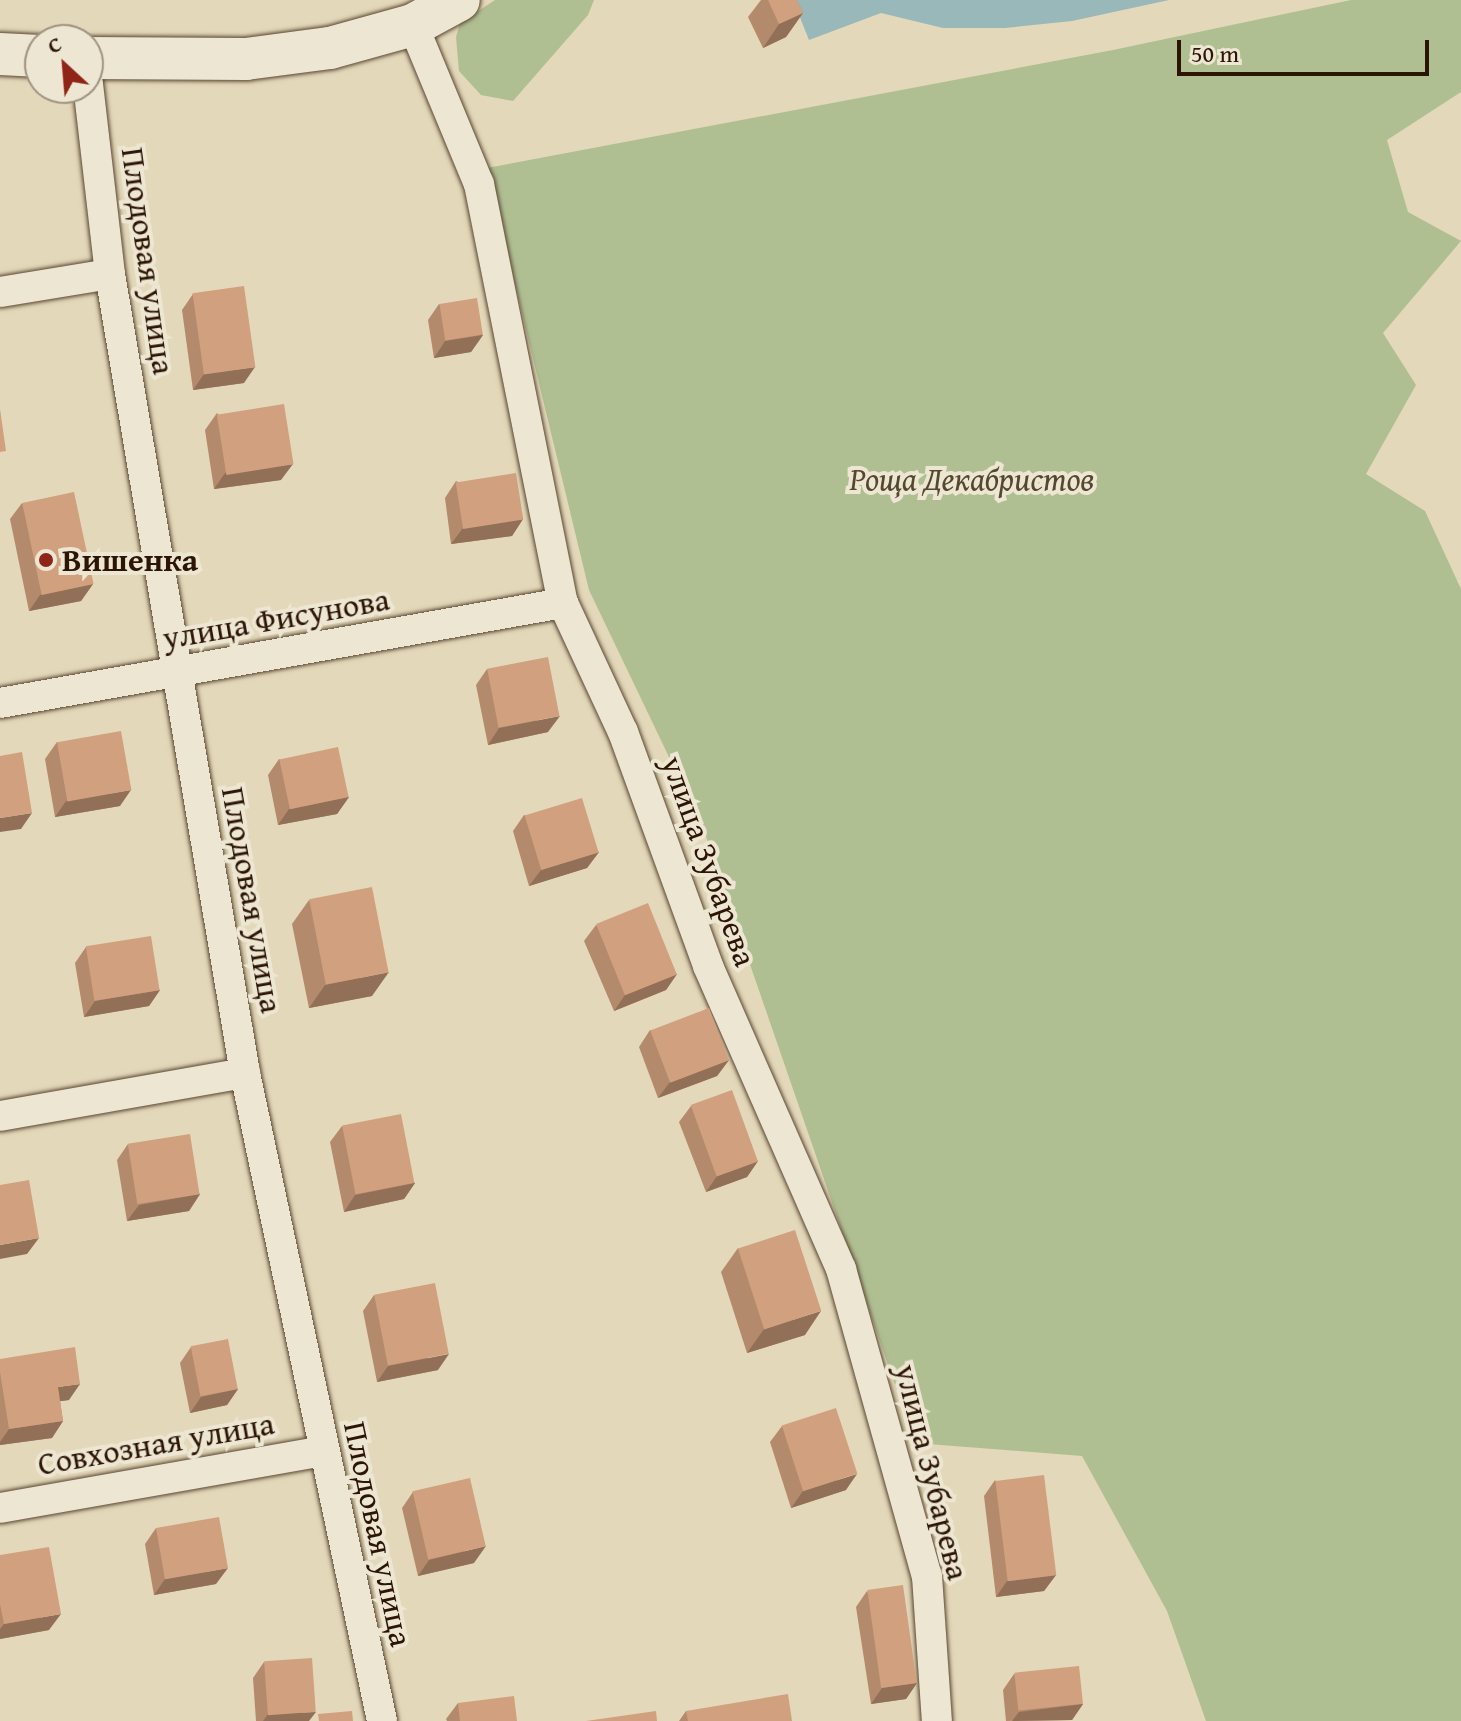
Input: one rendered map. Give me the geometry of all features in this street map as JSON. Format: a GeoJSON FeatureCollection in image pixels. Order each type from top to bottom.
{"type":"FeatureCollection","features":[{"type":"Feature","properties":{"kind":"main road"},"geometry":{"type":"LineString","coordinates":[[104,58],[246,59],[330,48],[413,25],[459,0]]}},
{"type":"Feature","properties":{"kind":"main road"},"geometry":{"type":"LineString","coordinates":[[0,54],[24,55]]}},
{"type":"Feature","properties":{"kind":"street","name":"улица Зубарева"},"geometry":{"type":"LineString","coordinates":[[413,25],[479,184],[563,603],[623,732],[708,966],[841,1269],[927,1576],[937,1721]]}},
{"type":"Feature","properties":{"kind":"street","name":"Плодовая улица"},"geometry":{"type":"LineString","coordinates":[[90,104],[110,274],[245,1073],[382,1721]]}},
{"type":"Feature","properties":{"kind":"street"},"geometry":{"type":"LineString","coordinates":[[0,292],[110,274]]}},
{"type":"Feature","properties":{"kind":"street","name":"улица Фисунова"},"geometry":{"type":"LineString","coordinates":[[0,703],[563,603]]}},
{"type":"Feature","properties":{"kind":"street"},"geometry":{"type":"LineString","coordinates":[[0,1116],[245,1073]]}},
{"type":"Feature","properties":{"kind":"street","name":"Совхозная улица"},"geometry":{"type":"LineString","coordinates":[[0,1508],[323,1451]]}},
{"type":"Feature","properties":{"kind":"green space"},"geometry":{"type":"Polygon","coordinates":[[[495,0],[594,0],[588,15],[513,101],[481,95],[459,71],[456,37],[460,23],[495,0]]]}},
{"type":"Feature","properties":{"kind":"green space","name":"Роща Декабристов"},"geometry":{"type":"Polygon","coordinates":[[[1351,0],[1461,0],[1461,92],[1387,140],[1408,212],[1461,241],[1383,333],[1416,385],[1366,474],[1425,511],[1461,589],[1461,1721],[1206,1721],[1167,1611],[1082,1456],[915,1443],[703,828],[589,590],[487,168],[1113,50],[1351,0]]]}},
{"type":"Feature","properties":{"kind":"water"},"geometry":{"type":"Polygon","coordinates":[[[793,0],[1169,0],[1072,21],[1005,28],[943,28],[881,13],[809,40],[793,0]]]}},
{"type":"Feature","properties":{"kind":"building"},"geometry":{"type":"Polygon","coordinates":[[[768,0],[797,0],[803,13],[779,24],[768,0]]]}},
{"type":"Feature","properties":{"kind":"building"},"geometry":{"type":"Polygon","coordinates":[[[244,286],[255,367],[204,374],[193,293],[244,286]]]}},
{"type":"Feature","properties":{"kind":"building"},"geometry":{"type":"Polygon","coordinates":[[[477,298],[483,335],[445,340],[439,304],[477,298]]]}},
{"type":"Feature","properties":{"kind":"building"},"geometry":{"type":"Polygon","coordinates":[[[284,404],[294,464],[226,475],[217,415],[284,404]]]}},
{"type":"Feature","properties":{"kind":"building"},"geometry":{"type":"Polygon","coordinates":[[[0,409],[6,451],[0,452],[0,409]]]}},
{"type":"Feature","properties":{"kind":"building"},"geometry":{"type":"Polygon","coordinates":[[[516,473],[523,519],[463,529],[456,483],[516,473]]]}},
{"type":"Feature","properties":{"kind":"building","name":"Вишенка"},"geometry":{"type":"Polygon","coordinates":[[[74,492],[94,584],[42,595],[22,503],[74,492]]]}},
{"type":"Feature","properties":{"kind":"building"},"geometry":{"type":"Polygon","coordinates":[[[548,657],[559,716],[499,728],[487,669],[548,657]]]}},
{"type":"Feature","properties":{"kind":"building"},"geometry":{"type":"Polygon","coordinates":[[[121,731],[131,790],[67,801],[57,742],[121,731]]]}},
{"type":"Feature","properties":{"kind":"building"},"geometry":{"type":"Polygon","coordinates":[[[338,747],[349,797],[290,809],[279,759],[338,747]]]}},
{"type":"Feature","properties":{"kind":"building"},"geometry":{"type":"Polygon","coordinates":[[[22,752],[32,813],[0,818],[0,756],[22,752]]]}},
{"type":"Feature","properties":{"kind":"building"},"geometry":{"type":"Polygon","coordinates":[[[582,798],[599,853],[541,870],[525,816],[582,798]]]}},
{"type":"Feature","properties":{"kind":"building"},"geometry":{"type":"Polygon","coordinates":[[[372,887],[389,972],[326,985],[309,899],[372,887]]]}},
{"type":"Feature","properties":{"kind":"building"},"geometry":{"type":"Polygon","coordinates":[[[648,903],[677,974],[625,995],[596,924],[648,903]]]}},
{"type":"Feature","properties":{"kind":"building"},"geometry":{"type":"Polygon","coordinates":[[[151,936],[160,990],[94,1001],[86,946],[151,936]]]}},
{"type":"Feature","properties":{"kind":"building"},"geometry":{"type":"Polygon","coordinates":[[[709,1008],[729,1060],[670,1083],[650,1031],[709,1008]]]}},
{"type":"Feature","properties":{"kind":"building"},"geometry":{"type":"Polygon","coordinates":[[[732,1090],[758,1161],[717,1176],[691,1105],[732,1090]]]}},
{"type":"Feature","properties":{"kind":"building"},"geometry":{"type":"Polygon","coordinates":[[[401,1114],[414,1183],[355,1194],[342,1125],[401,1114]]]}},
{"type":"Feature","properties":{"kind":"building"},"geometry":{"type":"Polygon","coordinates":[[[190,1134],[200,1194],[137,1204],[128,1144],[190,1134]]]}},
{"type":"Feature","properties":{"kind":"building"},"geometry":{"type":"Polygon","coordinates":[[[29,1180],[39,1238],[0,1245],[0,1185],[29,1180]]]}},
{"type":"Feature","properties":{"kind":"building"},"geometry":{"type":"Polygon","coordinates":[[[795,1230],[821,1311],[764,1329],[738,1249],[795,1230]]]}},
{"type":"Feature","properties":{"kind":"building"},"geometry":{"type":"Polygon","coordinates":[[[435,1283],[449,1354],[388,1366],[374,1295],[435,1283]]]}},
{"type":"Feature","properties":{"kind":"building"},"geometry":{"type":"Polygon","coordinates":[[[228,1339],[238,1389],[200,1396],[191,1346],[228,1339]]]}},
{"type":"Feature","properties":{"kind":"building"},"geometry":{"type":"Polygon","coordinates":[[[75,1347],[80,1384],[58,1387],[63,1421],[9,1429],[0,1359],[75,1347]]]}},
{"type":"Feature","properties":{"kind":"building"},"geometry":{"type":"Polygon","coordinates":[[[836,1408],[857,1474],[803,1491],[782,1426],[836,1408]]]}},
{"type":"Feature","properties":{"kind":"building"},"geometry":{"type":"Polygon","coordinates":[[[1044,1475],[1056,1575],[1008,1581],[995,1481],[1044,1475]]]}},
{"type":"Feature","properties":{"kind":"building"},"geometry":{"type":"Polygon","coordinates":[[[470,1478],[486,1546],[428,1559],[413,1491],[470,1478]]]}},
{"type":"Feature","properties":{"kind":"building"},"geometry":{"type":"Polygon","coordinates":[[[219,1517],[228,1568],[165,1579],[156,1528],[219,1517]]]}},
{"type":"Feature","properties":{"kind":"building"},"geometry":{"type":"Polygon","coordinates":[[[49,1547],[61,1614],[4,1624],[0,1604],[0,1555],[49,1547]]]}},
{"type":"Feature","properties":{"kind":"building"},"geometry":{"type":"Polygon","coordinates":[[[903,1585],[917,1683],[881,1688],[867,1590],[903,1585]]]}},
{"type":"Feature","properties":{"kind":"building"},"geometry":{"type":"Polygon","coordinates":[[[312,1658],[316,1712],[268,1715],[264,1661],[312,1658]]]}},
{"type":"Feature","properties":{"kind":"building"},"geometry":{"type":"Polygon","coordinates":[[[1079,1666],[1083,1704],[1018,1711],[1014,1673],[1079,1666]]]}},
{"type":"Feature","properties":{"kind":"building"},"geometry":{"type":"Polygon","coordinates":[[[788,1694],[792,1721],[688,1721],[686,1711],[788,1694]]]}},
{"type":"Feature","properties":{"kind":"building"},"geometry":{"type":"Polygon","coordinates":[[[514,1696],[517,1721],[460,1721],[458,1703],[514,1696]]]}},
{"type":"Feature","properties":{"kind":"building"},"geometry":{"type":"Polygon","coordinates":[[[352,1711],[353,1721],[319,1721],[318,1714],[352,1711]]]}},
{"type":"Feature","properties":{"kind":"building"},"geometry":{"type":"Polygon","coordinates":[[[656,1711],[657,1721],[586,1721],[656,1711]]]}},
{"type":"Feature","properties":{"kind":"place","name":"Вишенка"},"geometry":{"type":"Point","coordinates":[46,560]}}]}
